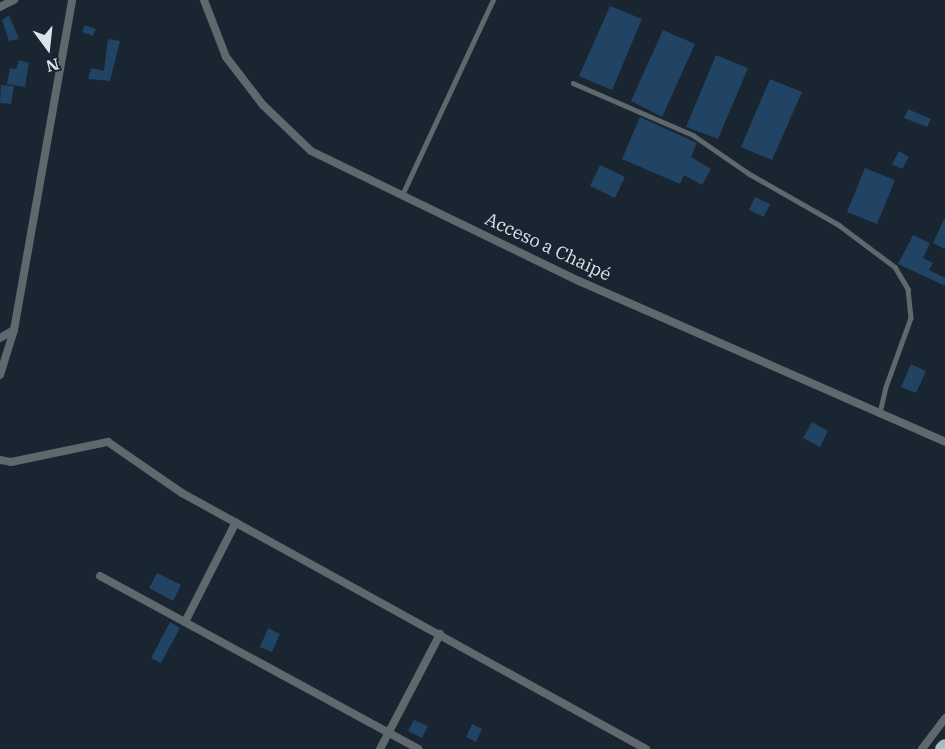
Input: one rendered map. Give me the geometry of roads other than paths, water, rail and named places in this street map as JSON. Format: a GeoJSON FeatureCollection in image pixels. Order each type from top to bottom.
{"type":"FeatureCollection","features":[{"type":"Feature","properties":{"kind":"street"},"geometry":{"type":"LineString","coordinates":[[0,7],[14,0]]}},
{"type":"Feature","properties":{"kind":"street"},"geometry":{"type":"LineString","coordinates":[[0,375],[14,330],[72,0]]}},
{"type":"Feature","properties":{"kind":"street","name":"Acceso a Chaipé"},"geometry":{"type":"LineString","coordinates":[[204,0],[226,57],[263,105],[311,151],[579,281],[945,442]]}},
{"type":"Feature","properties":{"kind":"street"},"geometry":{"type":"LineString","coordinates":[[0,338],[14,330]]}},
{"type":"Feature","properties":{"kind":"street"},"geometry":{"type":"LineString","coordinates":[[0,460],[11,462],[108,441],[182,493],[645,749]]}},
{"type":"Feature","properties":{"kind":"street"},"geometry":{"type":"LineString","coordinates":[[185,622],[236,522]]}},
{"type":"Feature","properties":{"kind":"street"},"geometry":{"type":"LineString","coordinates":[[100,576],[418,749]]}},
{"type":"Feature","properties":{"kind":"street"},"geometry":{"type":"LineString","coordinates":[[380,749],[440,634]]}},
{"type":"Feature","properties":{"kind":"street"},"geometry":{"type":"LineString","coordinates":[[922,749],[945,718]]}},
{"type":"Feature","properties":{"kind":"lane"},"geometry":{"type":"LineString","coordinates":[[402,195],[493,0]]}},
{"type":"Feature","properties":{"kind":"lane"},"geometry":{"type":"LineString","coordinates":[[573,83],[693,135],[748,173],[839,225],[895,267],[908,289],[911,318],[885,387],[880,414]]}}]}
